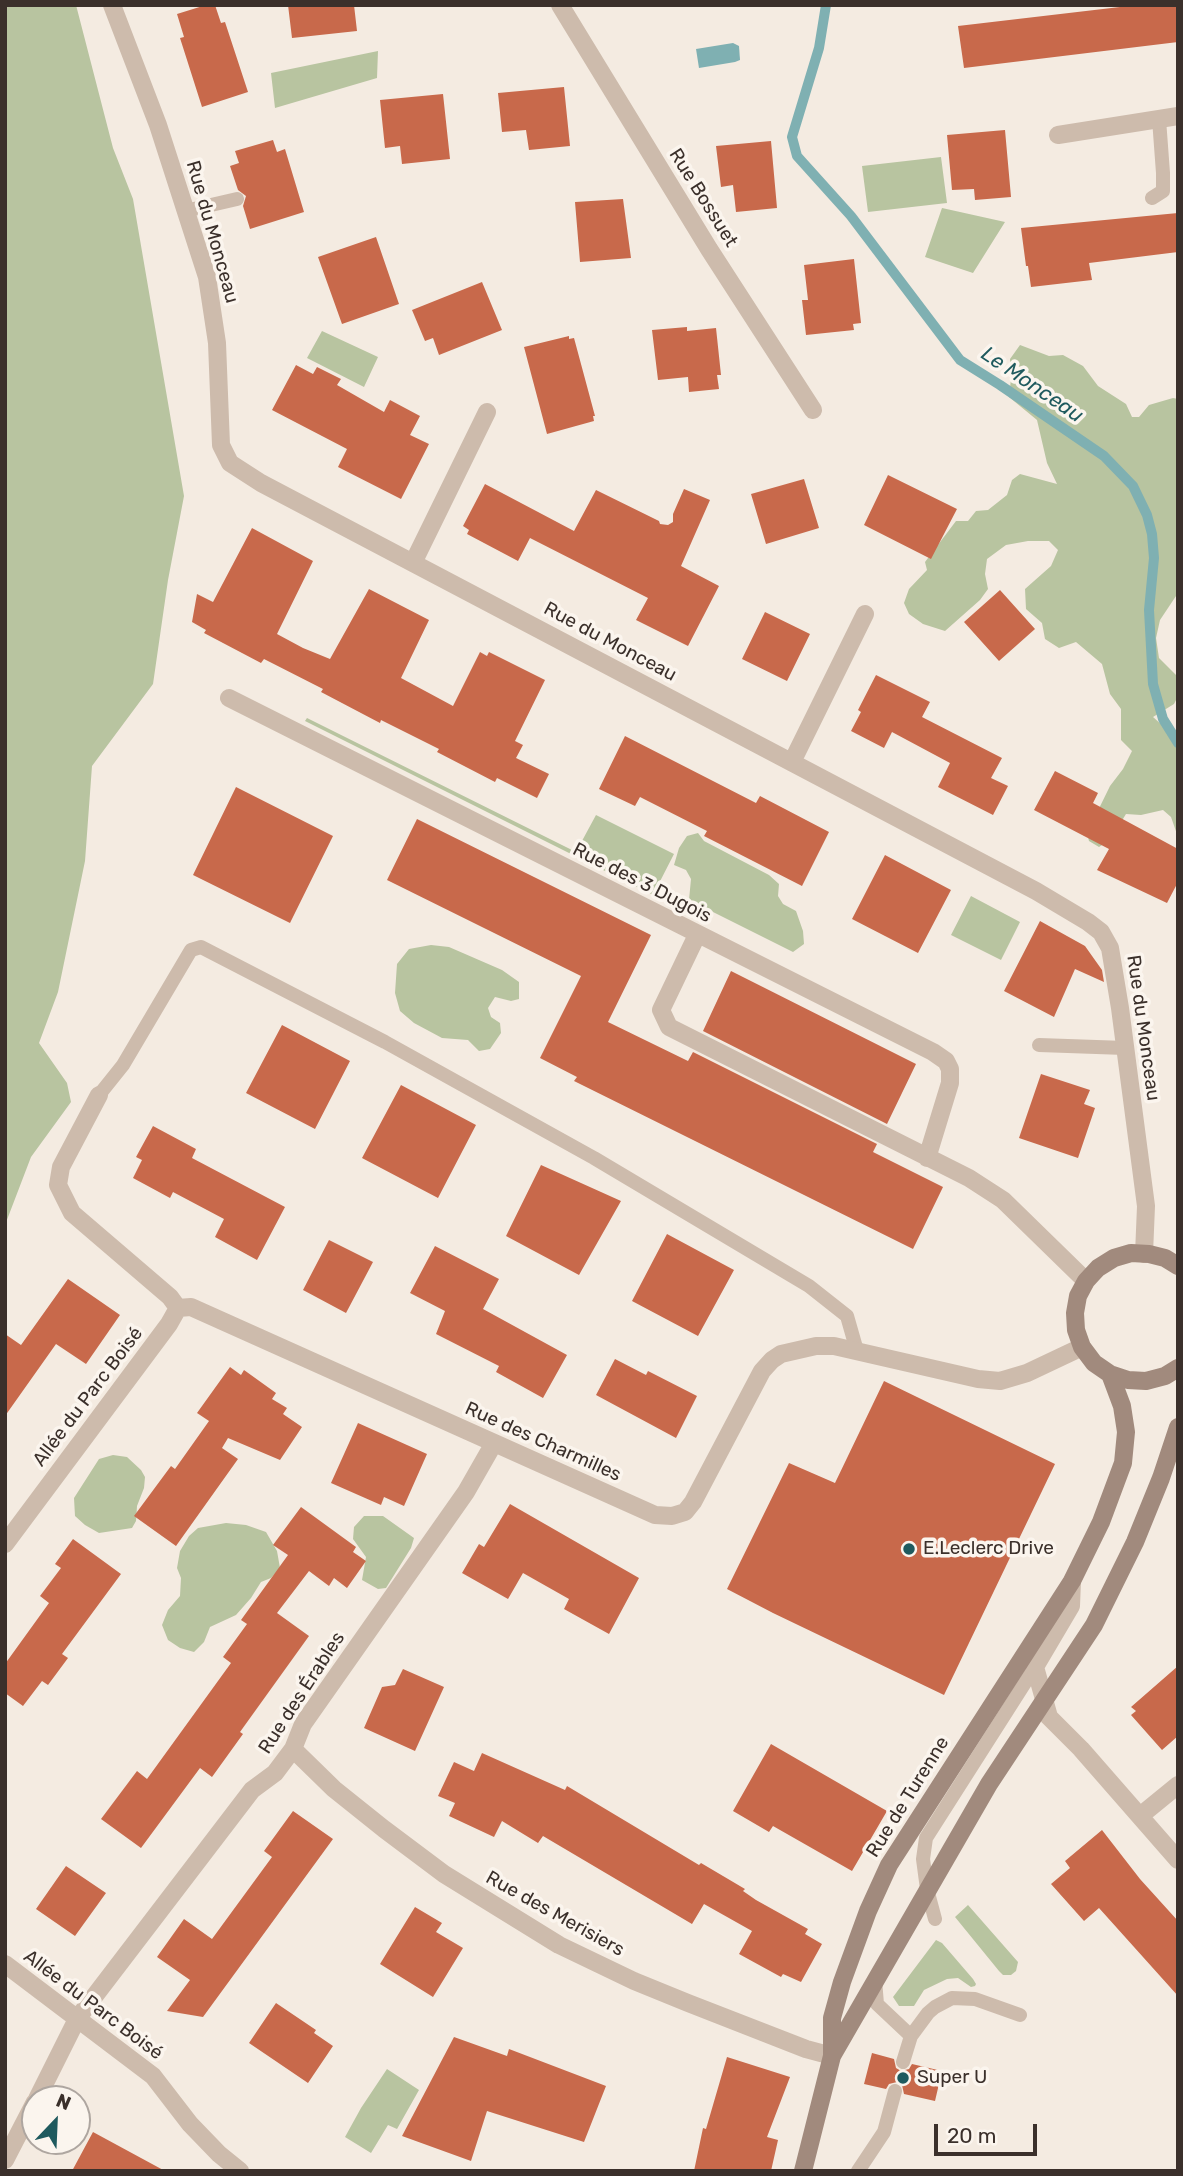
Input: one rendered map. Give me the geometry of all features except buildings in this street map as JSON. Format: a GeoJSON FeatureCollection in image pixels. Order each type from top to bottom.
{"type":"FeatureCollection","features":[{"type":"Feature","properties":{"kind":"main road"},"geometry":{"type":"LineString","coordinates":[[1174,1261],[1131,1253],[1114,1258],[1098,1268],[1086,1281],[1078,1296],[1075,1313],[1076,1331],[1082,1347],[1094,1363],[1110,1374],[1128,1380],[1146,1381],[1165,1376],[1178,1368]]}},
{"type":"Feature","properties":{"kind":"main road","name":"Rue de Turenne"},"geometry":{"type":"LineString","coordinates":[[803,2171],[832,2056],[832,2018],[842,1982],[888,1865],[1072,1581],[1101,1522],[1123,1463],[1126,1432],[1122,1406],[1110,1374]]}},
{"type":"Feature","properties":{"kind":"main road","name":"Rue de Turenne"},"geometry":{"type":"LineString","coordinates":[[832,2056],[989,1784],[1094,1625],[1135,1542],[1178,1427]]}},
{"type":"Feature","properties":{"kind":"street","name":"Rue du Monceau"},"geometry":{"type":"LineString","coordinates":[[112,5],[158,125],[207,277],[214,313],[220,445],[230,463],[261,483],[1061,904],[1101,932],[1112,955],[1125,1048],[1146,1206],[1144,1254]]}},
{"type":"Feature","properties":{"kind":"street","name":"Rue Bossuet"},"geometry":{"type":"LineString","coordinates":[[560,5],[709,250],[813,410]]}},
{"type":"Feature","properties":{"kind":"street"},"geometry":{"type":"LineString","coordinates":[[1058,135],[1178,116]]}},
{"type":"Feature","properties":{"kind":"street"},"geometry":{"type":"LineString","coordinates":[[413,563],[487,412]]}},
{"type":"Feature","properties":{"kind":"street"},"geometry":{"type":"LineString","coordinates":[[792,762],[864,614]]}},
{"type":"Feature","properties":{"kind":"street","name":"Rue des 3 Dugois"},"geometry":{"type":"LineString","coordinates":[[229,698],[933,1052],[946,1061],[950,1069],[950,1083],[927,1158]]}},
{"type":"Feature","properties":{"kind":"street"},"geometry":{"type":"LineString","coordinates":[[697,935],[661,1010],[668,1027],[970,1178],[1003,1200],[1086,1281]]}},
{"type":"Feature","properties":{"kind":"street"},"geometry":{"type":"LineString","coordinates":[[99,1095],[61,1167],[58,1185],[72,1213],[170,1297],[178,1308]]}},
{"type":"Feature","properties":{"kind":"street","name":"Rue des Charmilles"},"geometry":{"type":"LineString","coordinates":[[178,1308],[191,1307],[208,1314],[656,1515],[672,1516],[685,1512],[693,1502],[762,1371],[782,1353],[816,1346],[834,1346],[978,1379],[1000,1381],[1027,1373],[1082,1347]]}},
{"type":"Feature","properties":{"kind":"street","name":"Allée du Parc Boisé"},"geometry":{"type":"LineString","coordinates":[[5,1544],[169,1324],[178,1308]]}},
{"type":"Feature","properties":{"kind":"street","name":"Rue des Érables"},"geometry":{"type":"LineString","coordinates":[[44,2085],[77,2019],[252,1790],[275,1773],[293,1749],[303,1724],[466,1492],[494,1443]]}},
{"type":"Feature","properties":{"kind":"street","name":"Rue de Turenne"},"geometry":{"type":"LineString","coordinates":[[1035,1667],[1071,1606],[1072,1581]]}},
{"type":"Feature","properties":{"kind":"street"},"geometry":{"type":"LineString","coordinates":[[1035,1667],[1049,1717],[1178,1860]]}},
{"type":"Feature","properties":{"kind":"street","name":"Rue des Merisiers"},"geometry":{"type":"LineString","coordinates":[[293,1749],[334,1789],[434,1866],[559,1945],[677,1999],[806,2049],[832,2056]]}},
{"type":"Feature","properties":{"kind":"street"},"geometry":{"type":"LineString","coordinates":[[1140,1816],[1178,1784]]}},
{"type":"Feature","properties":{"kind":"street","name":"Allée du Parc Boisé"},"geometry":{"type":"LineString","coordinates":[[5,1965],[153,2076],[190,2124],[240,2171]]}},
{"type":"Feature","properties":{"kind":"street","name":"Rue des Érables"},"geometry":{"type":"LineString","coordinates":[[5,2160],[21,2130]]}},
{"type":"Feature","properties":{"kind":"lane"},"geometry":{"type":"LineString","coordinates":[[1152,198],[1163,191],[1159,119]]}},
{"type":"Feature","properties":{"kind":"lane"},"geometry":{"type":"LineString","coordinates":[[185,211],[237,199]]}},
{"type":"Feature","properties":{"kind":"lane"},"geometry":{"type":"LineString","coordinates":[[99,1095],[123,1065],[191,950],[201,947],[385,1042],[525,1120],[809,1286],[847,1316],[857,1351]]}},
{"type":"Feature","properties":{"kind":"lane"},"geometry":{"type":"LineString","coordinates":[[1039,1045],[1125,1048]]}},
{"type":"Feature","properties":{"kind":"lane"},"geometry":{"type":"LineString","coordinates":[[935,1919],[923,1859],[926,1838],[1035,1667]]}},
{"type":"Feature","properties":{"kind":"lane"},"geometry":{"type":"LineString","coordinates":[[875,1980],[877,2004],[911,2036]]}},
{"type":"Feature","properties":{"kind":"lane"},"geometry":{"type":"LineString","coordinates":[[903,2062],[911,2036],[935,2007],[953,1998],[975,1999],[1020,2015]]}},
{"type":"Feature","properties":{"kind":"lane"},"geometry":{"type":"LineString","coordinates":[[858,2171],[884,2132],[895,2091]]}},
{"type":"Feature","properties":{"kind":"green space"},"geometry":{"type":"Polygon","coordinates":[[[5,5],[76,5],[113,148],[133,199],[184,496],[168,580],[153,684],[92,766],[85,861],[58,992],[39,1043],[67,1083],[71,1102],[31,1157],[5,1225],[5,5]]]}},
{"type":"Feature","properties":{"kind":"green space"},"geometry":{"type":"Polygon","coordinates":[[[378,51],[377,78],[275,108],[271,73],[378,51]]]}},
{"type":"Feature","properties":{"kind":"green space"},"geometry":{"type":"Polygon","coordinates":[[[941,157],[947,203],[868,212],[862,166],[941,157]]]}},
{"type":"Feature","properties":{"kind":"green space"},"geometry":{"type":"Polygon","coordinates":[[[942,208],[1005,222],[973,273],[925,257],[942,208]]]}},
{"type":"Feature","properties":{"kind":"green space"},"geometry":{"type":"Polygon","coordinates":[[[322,331],[378,357],[364,387],[307,358],[322,331]]]}},
{"type":"Feature","properties":{"kind":"green space"},"geometry":{"type":"Polygon","coordinates":[[[1020,345],[1049,356],[1063,355],[1083,366],[1098,386],[1126,404],[1132,417],[1139,417],[1149,405],[1178,399],[1178,593],[1160,620],[1156,638],[1159,658],[1178,677],[1177,698],[1174,704],[1153,717],[1178,742],[1178,837],[1171,817],[1163,810],[1141,815],[1126,814],[1110,840],[1099,847],[1089,841],[1087,833],[1110,786],[1132,751],[1121,740],[1121,709],[1110,694],[1102,664],[1076,642],[1059,648],[1045,639],[1042,623],[1026,609],[1025,589],[1051,566],[1058,550],[1049,541],[1006,545],[987,559],[985,574],[988,589],[980,600],[945,631],[923,624],[909,614],[904,603],[909,589],[927,570],[925,562],[956,521],[968,521],[976,511],[988,510],[1007,495],[1012,480],[1020,474],[1057,484],[1047,463],[1037,420],[1009,397],[1010,359],[1020,345]]]}},
{"type":"Feature","properties":{"kind":"green space"},"geometry":{"type":"Polygon","coordinates":[[[307,718],[576,852],[596,815],[674,854],[653,895],[305,721],[307,718]]]}},
{"type":"Feature","properties":{"kind":"green space"},"geometry":{"type":"Polygon","coordinates":[[[698,833],[704,841],[769,875],[779,884],[778,896],[783,904],[796,911],[804,944],[793,952],[689,900],[691,879],[686,870],[674,865],[679,848],[687,836],[698,833]]]}},
{"type":"Feature","properties":{"kind":"green space"},"geometry":{"type":"Polygon","coordinates":[[[971,896],[1020,922],[1001,960],[951,935],[971,896]]]}},
{"type":"Feature","properties":{"kind":"green space"},"geometry":{"type":"Polygon","coordinates":[[[431,945],[449,947],[502,970],[519,982],[519,999],[511,1001],[495,997],[488,1008],[491,1017],[500,1023],[501,1033],[490,1049],[479,1051],[468,1040],[442,1038],[414,1023],[400,1011],[395,993],[397,964],[409,949],[431,945]]]}},
{"type":"Feature","properties":{"kind":"green space"},"geometry":{"type":"Polygon","coordinates":[[[113,1455],[127,1457],[141,1470],[145,1477],[144,1488],[132,1528],[99,1533],[75,1516],[74,1498],[99,1459],[113,1455]]]}},
{"type":"Feature","properties":{"kind":"green space"},"geometry":{"type":"Polygon","coordinates":[[[364,1516],[383,1516],[414,1538],[411,1548],[386,1588],[378,1589],[362,1580],[366,1557],[353,1539],[354,1527],[364,1516]]]}},
{"type":"Feature","properties":{"kind":"green space"},"geometry":{"type":"Polygon","coordinates":[[[226,1523],[246,1525],[266,1532],[277,1551],[280,1568],[271,1578],[261,1582],[236,1615],[210,1627],[204,1642],[194,1652],[180,1648],[168,1640],[162,1625],[168,1610],[180,1596],[181,1578],[177,1568],[180,1551],[189,1536],[198,1528],[226,1523]]]}},
{"type":"Feature","properties":{"kind":"green space"},"geometry":{"type":"Polygon","coordinates":[[[968,1905],[1018,1962],[1016,1971],[1011,1975],[1003,1975],[999,1971],[955,1917],[968,1905]]]}},
{"type":"Feature","properties":{"kind":"green space"},"geometry":{"type":"Polygon","coordinates":[[[936,1940],[942,1943],[973,1979],[975,1986],[971,1987],[958,1978],[947,1979],[924,1990],[914,2006],[899,2006],[893,1997],[936,1940]]]}},
{"type":"Feature","properties":{"kind":"green space"},"geometry":{"type":"Polygon","coordinates":[[[387,2069],[419,2090],[397,2129],[388,2125],[371,2153],[345,2137],[387,2069]]]}},
{"type":"Feature","properties":{"kind":"water"},"geometry":{"type":"Polygon","coordinates":[[[733,43],[739,46],[740,60],[699,68],[696,49],[733,43]]]}},
{"type":"Feature","properties":{"kind":"waterway","name":"Le Monceau"},"geometry":{"type":"LineString","coordinates":[[826,5],[819,48],[792,137],[797,156],[851,216],[960,360],[1104,456],[1133,486],[1147,515],[1152,534],[1154,558],[1149,610],[1153,684],[1163,719],[1178,743]]}},
{"type":"Feature","properties":{"kind":"place","name":"E.Leclerc Drive"},"geometry":{"type":"Point","coordinates":[909,1549]}},
{"type":"Feature","properties":{"kind":"place","name":"Super U"},"geometry":{"type":"Point","coordinates":[903,2078]}}]}
